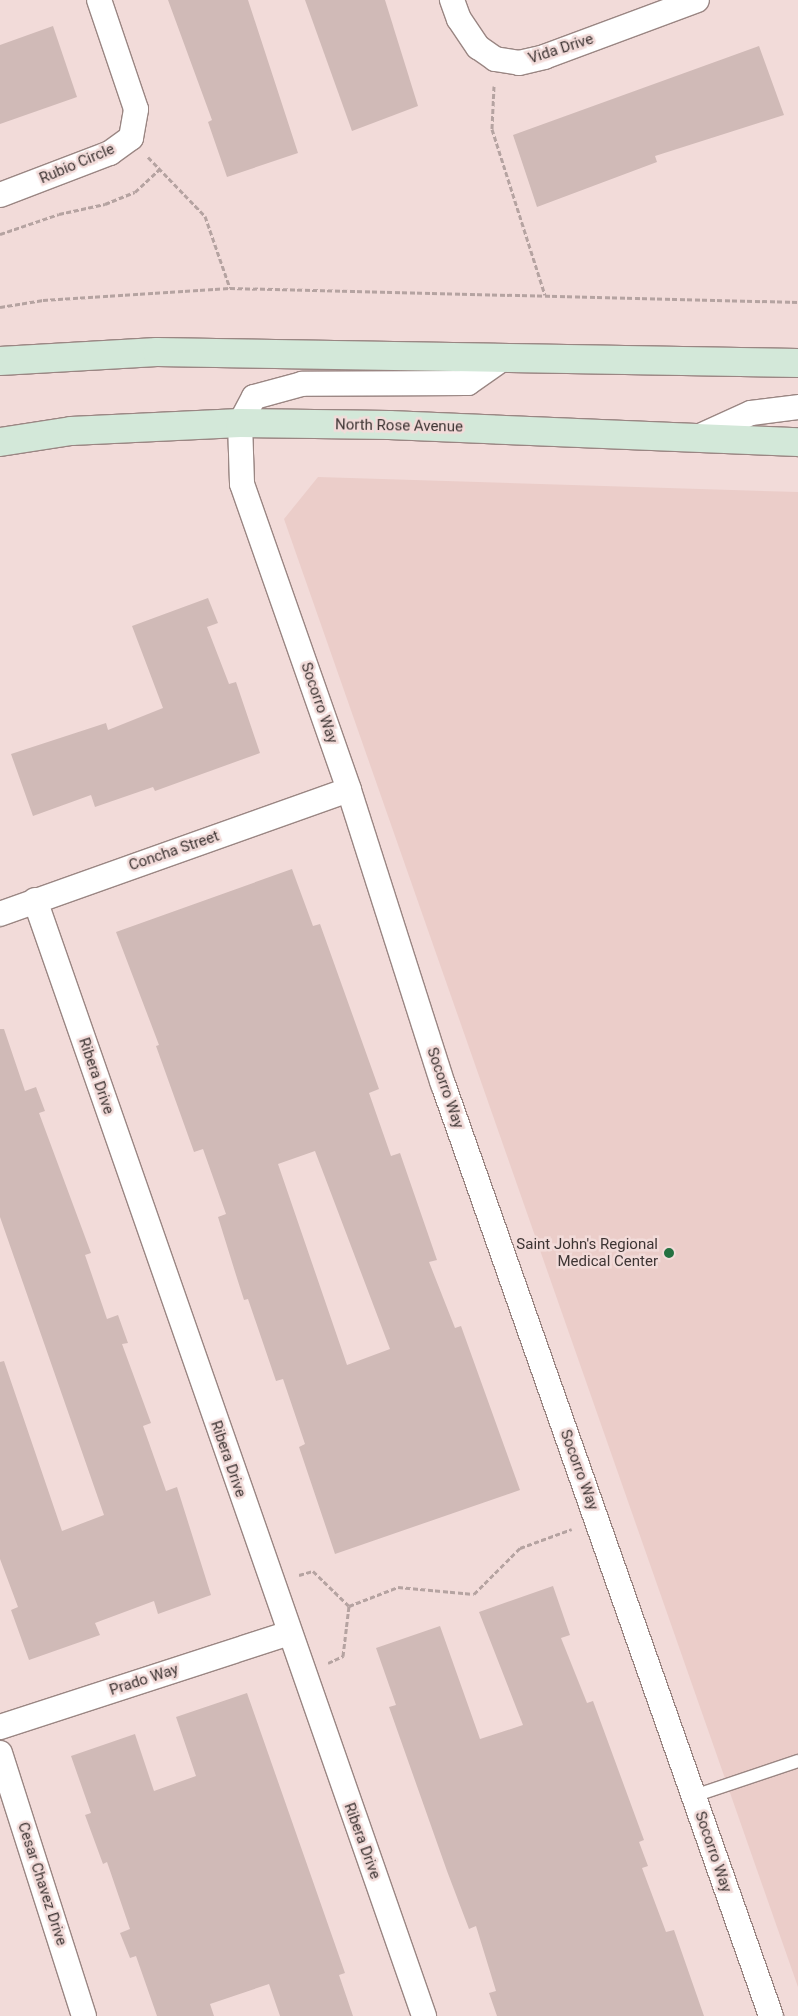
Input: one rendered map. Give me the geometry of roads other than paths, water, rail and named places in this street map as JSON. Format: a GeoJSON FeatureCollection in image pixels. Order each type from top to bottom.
{"type":"FeatureCollection","features":[{"type":"Feature","properties":{"kind":"main road"},"geometry":{"type":"LineString","coordinates":[[0,361],[157,352],[501,360],[798,362]]}},
{"type":"Feature","properties":{"kind":"main road","name":"North Rose Avenue"},"geometry":{"type":"LineString","coordinates":[[0,442],[71,431],[240,423],[698,437],[798,442]]}},
{"type":"Feature","properties":{"kind":"street","name":"Rubio Circle"},"geometry":{"type":"LineString","coordinates":[[0,195],[110,153],[130,138],[136,110],[99,0]]}},
{"type":"Feature","properties":{"kind":"street","name":"Vida Drive"},"geometry":{"type":"LineString","coordinates":[[452,0],[459,19],[478,46],[495,59],[519,63],[544,57],[697,0]]}},
{"type":"Feature","properties":{"kind":"street"},"geometry":{"type":"LineString","coordinates":[[240,423],[254,397],[273,390],[324,382],[468,383],[501,360]]}},
{"type":"Feature","properties":{"kind":"street"},"geometry":{"type":"LineString","coordinates":[[698,437],[751,413],[798,407]]}},
{"type":"Feature","properties":{"kind":"street","name":"Socorro Way"},"geometry":{"type":"LineString","coordinates":[[240,423],[242,484],[349,790],[442,1084],[771,2016]]}},
{"type":"Feature","properties":{"kind":"street","name":"Concha Street"},"geometry":{"type":"LineString","coordinates":[[0,914],[349,790]]}},
{"type":"Feature","properties":{"kind":"street","name":"Ribera Drive"},"geometry":{"type":"LineString","coordinates":[[35,900],[303,1674],[424,2016]]}},
{"type":"Feature","properties":{"kind":"street","name":"Prado Way"},"geometry":{"type":"LineString","coordinates":[[0,1726],[289,1633]]}},
{"type":"Feature","properties":{"kind":"street","name":"Cesar Chavez Drive"},"geometry":{"type":"LineString","coordinates":[[0,1753],[84,2016]]}},
{"type":"Feature","properties":{"kind":"lane"},"geometry":{"type":"LineString","coordinates":[[694,1796],[798,1761]]}},
{"type":"Feature","properties":{"kind":"place","name":"Saint John's Regional Medical Center"},"geometry":{"type":"Point","coordinates":[669,1253]}}]}
